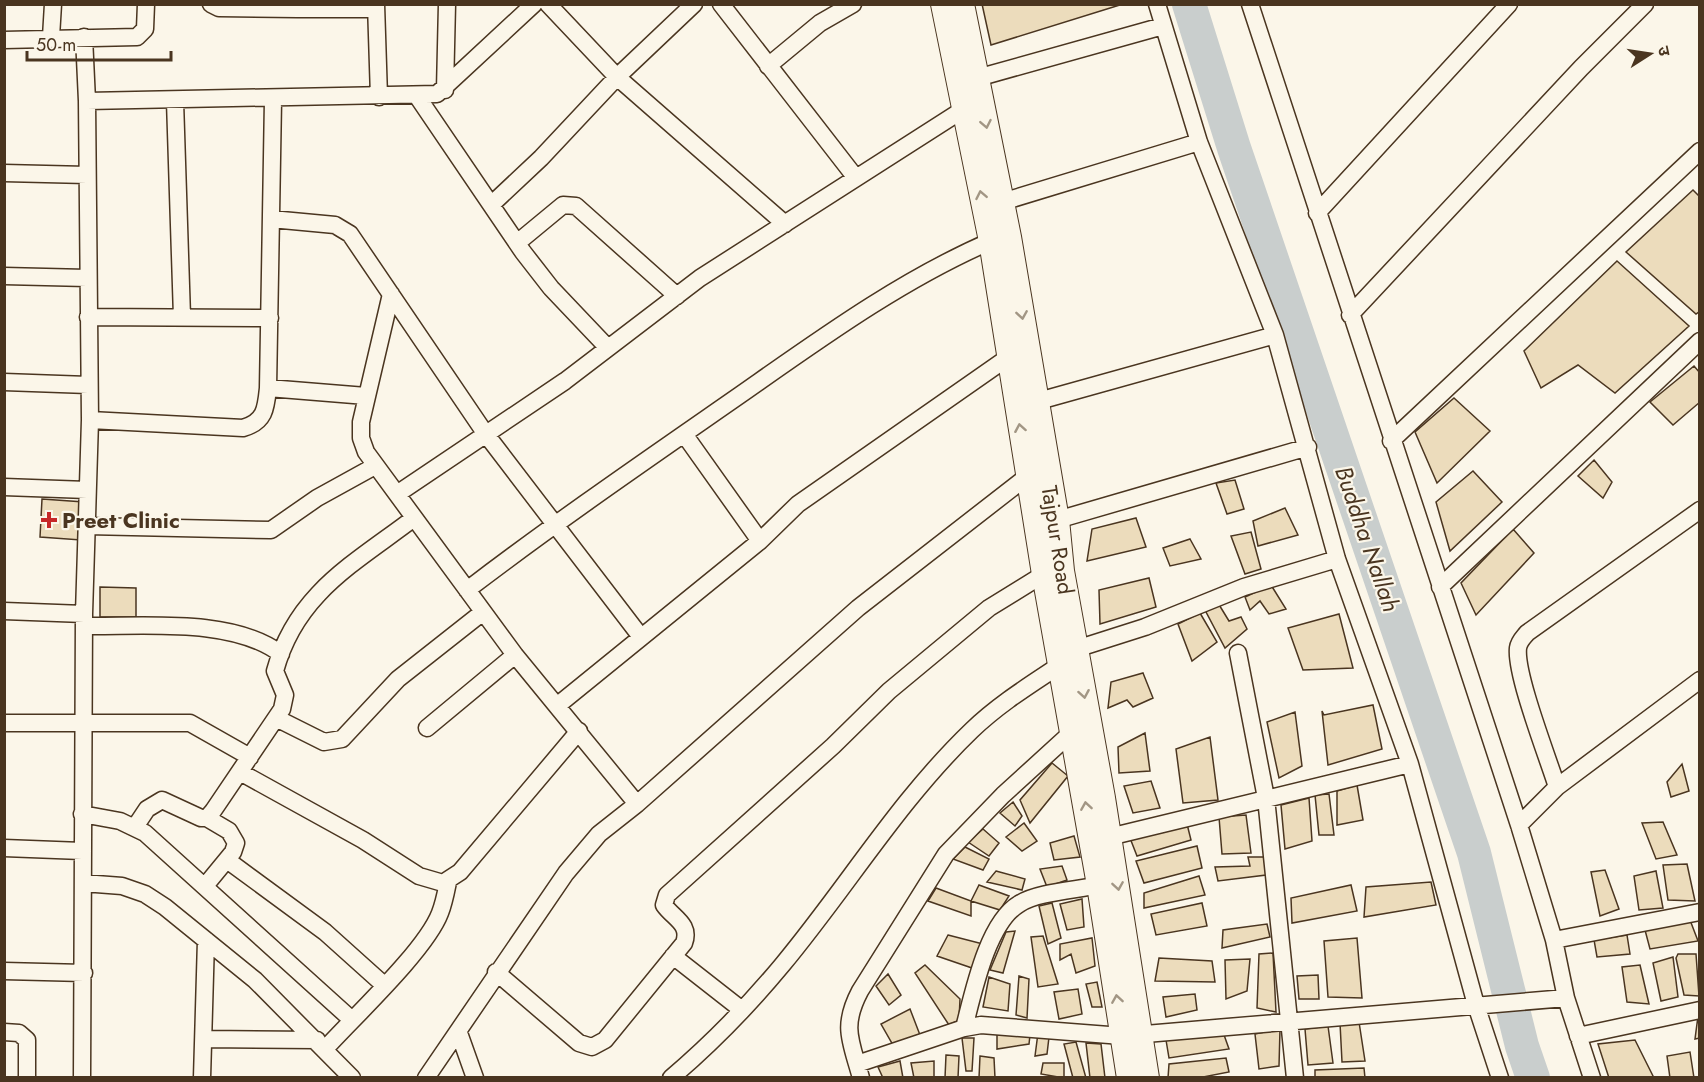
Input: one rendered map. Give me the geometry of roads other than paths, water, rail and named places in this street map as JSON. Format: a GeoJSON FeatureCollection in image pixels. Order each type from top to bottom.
{"type":"FeatureCollection","features":[{"type":"Feature","properties":{"kind":"main road","name":"Tajpur Road"},"geometry":{"type":"LineString","coordinates":[[943,4],[991,241],[1044,574],[1068,657],[1109,837],[1132,1035],[1129,1077]]}},
{"type":"Feature","properties":{"kind":"main road","name":"Tajpur Road"},"geometry":{"type":"LineString","coordinates":[[962,4],[1002,201],[1057,520],[1068,657],[1071,733],[1099,885],[1132,1035],[1147,1077]]}},
{"type":"Feature","properties":{"kind":"street"},"geometry":{"type":"LineString","coordinates":[[51,38],[53,4]]}},
{"type":"Feature","properties":{"kind":"street"},"geometry":{"type":"LineString","coordinates":[[4,40],[141,35],[145,29],[146,4]]}},
{"type":"Feature","properties":{"kind":"street"},"geometry":{"type":"LineString","coordinates":[[211,4],[219,8],[376,7],[379,97]]}},
{"type":"Feature","properties":{"kind":"street"},"geometry":{"type":"LineString","coordinates":[[445,90],[447,4]]}},
{"type":"Feature","properties":{"kind":"street"},"geometry":{"type":"LineString","coordinates":[[87,101],[273,100],[437,94],[445,90],[534,4]]}},
{"type":"Feature","properties":{"kind":"street"},"geometry":{"type":"LineString","coordinates":[[548,4],[617,77],[785,224]]}},
{"type":"Feature","properties":{"kind":"street"},"geometry":{"type":"LineString","coordinates":[[491,205],[541,158],[617,77],[694,4]]}},
{"type":"Feature","properties":{"kind":"street"},"geometry":{"type":"LineString","coordinates":[[721,4],[856,178]]}},
{"type":"Feature","properties":{"kind":"street"},"geometry":{"type":"LineString","coordinates":[[768,66],[820,23],[853,4]]}},
{"type":"Feature","properties":{"kind":"street"},"geometry":{"type":"LineString","coordinates":[[1157,4],[1199,142],[1275,335],[1308,447],[1337,559],[1410,764],[1482,1005],[1500,1077]]}},
{"type":"Feature","properties":{"kind":"street"},"geometry":{"type":"LineString","coordinates":[[1250,4],[1391,441],[1519,825],[1554,940],[1558,998],[1578,1036],[1592,1077]]}},
{"type":"Feature","properties":{"kind":"street"},"geometry":{"type":"LineString","coordinates":[[1317,213],[1509,4]]}},
{"type":"Feature","properties":{"kind":"street"},"geometry":{"type":"LineString","coordinates":[[1350,315],[1581,68],[1645,4]]}},
{"type":"Feature","properties":{"kind":"street"},"geometry":{"type":"LineString","coordinates":[[977,78],[1163,26]]}},
{"type":"Feature","properties":{"kind":"street"},"geometry":{"type":"LineString","coordinates":[[82,1077],[84,620],[90,420],[87,101],[84,37]]}},
{"type":"Feature","properties":{"kind":"street"},"geometry":{"type":"LineString","coordinates":[[417,96],[517,243],[551,288],[608,348]]}},
{"type":"Feature","properties":{"kind":"street"},"geometry":{"type":"LineString","coordinates":[[90,420],[243,428],[254,425],[262,417],[268,388],[273,100]]}},
{"type":"Feature","properties":{"kind":"street"},"geometry":{"type":"LineString","coordinates":[[175,101],[182,317]]}},
{"type":"Feature","properties":{"kind":"street"},"geometry":{"type":"LineString","coordinates":[[397,494],[565,381],[677,296],[964,109]]}},
{"type":"Feature","properties":{"kind":"street"},"geometry":{"type":"LineString","coordinates":[[1002,201],[1199,142]]}},
{"type":"Feature","properties":{"kind":"street"},"geometry":{"type":"LineString","coordinates":[[1391,441],[1700,151]]}},
{"type":"Feature","properties":{"kind":"street"},"geometry":{"type":"LineString","coordinates":[[4,173],[87,175]]}},
{"type":"Feature","properties":{"kind":"street"},"geometry":{"type":"LineString","coordinates":[[517,243],[563,205],[576,206],[677,296]]}},
{"type":"Feature","properties":{"kind":"street"},"geometry":{"type":"LineString","coordinates":[[271,219],[335,225],[350,234],[485,433],[641,637]]}},
{"type":"Feature","properties":{"kind":"street"},"geometry":{"type":"LineString","coordinates":[[467,590],[555,523],[800,352],[910,282],[956,256],[991,241]]}},
{"type":"Feature","properties":{"kind":"street"},"geometry":{"type":"LineString","coordinates":[[4,276],[87,278]]}},
{"type":"Feature","properties":{"kind":"street"},"geometry":{"type":"LineString","coordinates":[[391,294],[366,396],[361,438],[375,466],[515,655],[558,705],[636,804]]}},
{"type":"Feature","properties":{"kind":"street"},"geometry":{"type":"LineString","coordinates":[[88,317],[270,318]]}},
{"type":"Feature","properties":{"kind":"street"},"geometry":{"type":"LineString","coordinates":[[1035,402],[1275,335]]}},
{"type":"Feature","properties":{"kind":"street"},"geometry":{"type":"LineString","coordinates":[[1440,587],[1700,341]]}},
{"type":"Feature","properties":{"kind":"street"},"geometry":{"type":"LineString","coordinates":[[558,705],[760,541],[798,504],[1010,356]]}},
{"type":"Feature","properties":{"kind":"street"},"geometry":{"type":"LineString","coordinates":[[4,382],[88,385]]}},
{"type":"Feature","properties":{"kind":"street"},"geometry":{"type":"LineString","coordinates":[[268,388],[366,396]]}},
{"type":"Feature","properties":{"kind":"street"},"geometry":{"type":"LineString","coordinates":[[684,434],[760,541]]}},
{"type":"Feature","properties":{"kind":"street"},"geometry":{"type":"LineString","coordinates":[[1057,520],[1308,447]]}},
{"type":"Feature","properties":{"kind":"street"},"geometry":{"type":"LineString","coordinates":[[87,526],[271,530],[317,498],[375,466]]}},
{"type":"Feature","properties":{"kind":"street"},"geometry":{"type":"LineString","coordinates":[[426,1077],[459,1034],[496,972],[583,850],[612,822],[636,804],[858,608],[1029,475]]}},
{"type":"Feature","properties":{"kind":"street"},"geometry":{"type":"LineString","coordinates":[[4,487],[87,490]]}},
{"type":"Feature","properties":{"kind":"street"},"geometry":{"type":"LineString","coordinates":[[1557,787],[1524,684],[1518,656],[1520,641],[1527,633],[1700,510]]}},
{"type":"Feature","properties":{"kind":"street"},"geometry":{"type":"LineString","coordinates":[[207,818],[276,718],[285,701],[276,677],[281,654],[302,613],[315,595],[414,518]]}},
{"type":"Feature","properties":{"kind":"street"},"geometry":{"type":"LineString","coordinates":[[671,1077],[742,1010],[785,962],[865,854],[939,765],[973,730],[1005,702],[1068,657],[1244,587],[1337,559]]}},
{"type":"Feature","properties":{"kind":"street"},"geometry":{"type":"LineString","coordinates":[[496,972],[579,1043],[592,1047],[605,1040],[684,943],[687,931],[664,905],[667,895],[833,746],[889,691],[989,608],[1044,574]]}},
{"type":"Feature","properties":{"kind":"street"},"geometry":{"type":"LineString","coordinates":[[4,611],[224,631],[264,643],[281,654]]}},
{"type":"Feature","properties":{"kind":"street"},"geometry":{"type":"LineString","coordinates":[[276,718],[324,742],[342,739],[398,679],[483,612]]}},
{"type":"Feature","properties":{"kind":"street"},"geometry":{"type":"LineString","coordinates":[[1238,653],[1266,798],[1295,1077]]}},
{"type":"Feature","properties":{"kind":"street"},"geometry":{"type":"LineString","coordinates":[[428,728],[515,655]]}},
{"type":"Feature","properties":{"kind":"street"},"geometry":{"type":"LineString","coordinates":[[1519,825],[1557,787],[1700,680]]}},
{"type":"Feature","properties":{"kind":"street"},"geometry":{"type":"LineString","coordinates":[[4,723],[190,723],[250,757]]}},
{"type":"Feature","properties":{"kind":"street"},"geometry":{"type":"LineString","coordinates":[[204,1039],[321,1045],[352,1020],[432,928],[440,915],[448,882],[460,872],[579,731]]}},
{"type":"Feature","properties":{"kind":"street"},"geometry":{"type":"LineString","coordinates":[[1071,733],[995,803],[946,854],[850,1009],[847,1029],[859,1071],[964,1028],[995,1024],[1132,1035],[1558,998]]}},
{"type":"Feature","properties":{"kind":"street"},"geometry":{"type":"LineString","coordinates":[[1109,837],[1410,764]]}},
{"type":"Feature","properties":{"kind":"street"},"geometry":{"type":"LineString","coordinates":[[240,772],[363,840],[419,876],[433,882],[448,882]]}},
{"type":"Feature","properties":{"kind":"street"},"geometry":{"type":"LineString","coordinates":[[135,827],[147,809],[162,800],[194,816],[207,818],[233,836],[235,848],[205,886]]}},
{"type":"Feature","properties":{"kind":"street"},"geometry":{"type":"LineString","coordinates":[[82,814],[120,821],[135,827],[205,886],[352,1020]]}},
{"type":"Feature","properties":{"kind":"street"},"geometry":{"type":"LineString","coordinates":[[4,848],[82,851]]}},
{"type":"Feature","properties":{"kind":"street"},"geometry":{"type":"LineString","coordinates":[[227,860],[325,932],[384,985]]}},
{"type":"Feature","properties":{"kind":"street"},"geometry":{"type":"LineString","coordinates":[[83,883],[122,886],[145,894],[255,980],[352,1077]]}},
{"type":"Feature","properties":{"kind":"street"},"geometry":{"type":"LineString","coordinates":[[964,1028],[988,944],[1006,915],[1018,904],[1031,898],[1099,885]]}},
{"type":"Feature","properties":{"kind":"street"},"geometry":{"type":"LineString","coordinates":[[1554,940],[1700,912]]}},
{"type":"Feature","properties":{"kind":"street"},"geometry":{"type":"LineString","coordinates":[[202,1077],[206,940]]}},
{"type":"Feature","properties":{"kind":"street"},"geometry":{"type":"LineString","coordinates":[[673,956],[742,1010]]}},
{"type":"Feature","properties":{"kind":"street"},"geometry":{"type":"LineString","coordinates":[[4,971],[84,973]]}},
{"type":"Feature","properties":{"kind":"street"},"geometry":{"type":"LineString","coordinates":[[1578,1036],[1700,1010]]}},
{"type":"Feature","properties":{"kind":"street"},"geometry":{"type":"LineString","coordinates":[[4,1032],[19,1032],[27,1040],[27,1077]]}},
{"type":"Feature","properties":{"kind":"street"},"geometry":{"type":"LineString","coordinates":[[459,1034],[475,1077]]}},
{"type":"Feature","properties":{"kind":"waterway","name":"Buddha Nallah"},"geometry":{"type":"LineString","coordinates":[[1189,4],[1234,148],[1474,853],[1522,1046],[1533,1078]]}},
{"type":"Feature","properties":{"kind":"place","name":"Preet Clinic"},"geometry":{"type":"Point","coordinates":[49,520]}}]}
